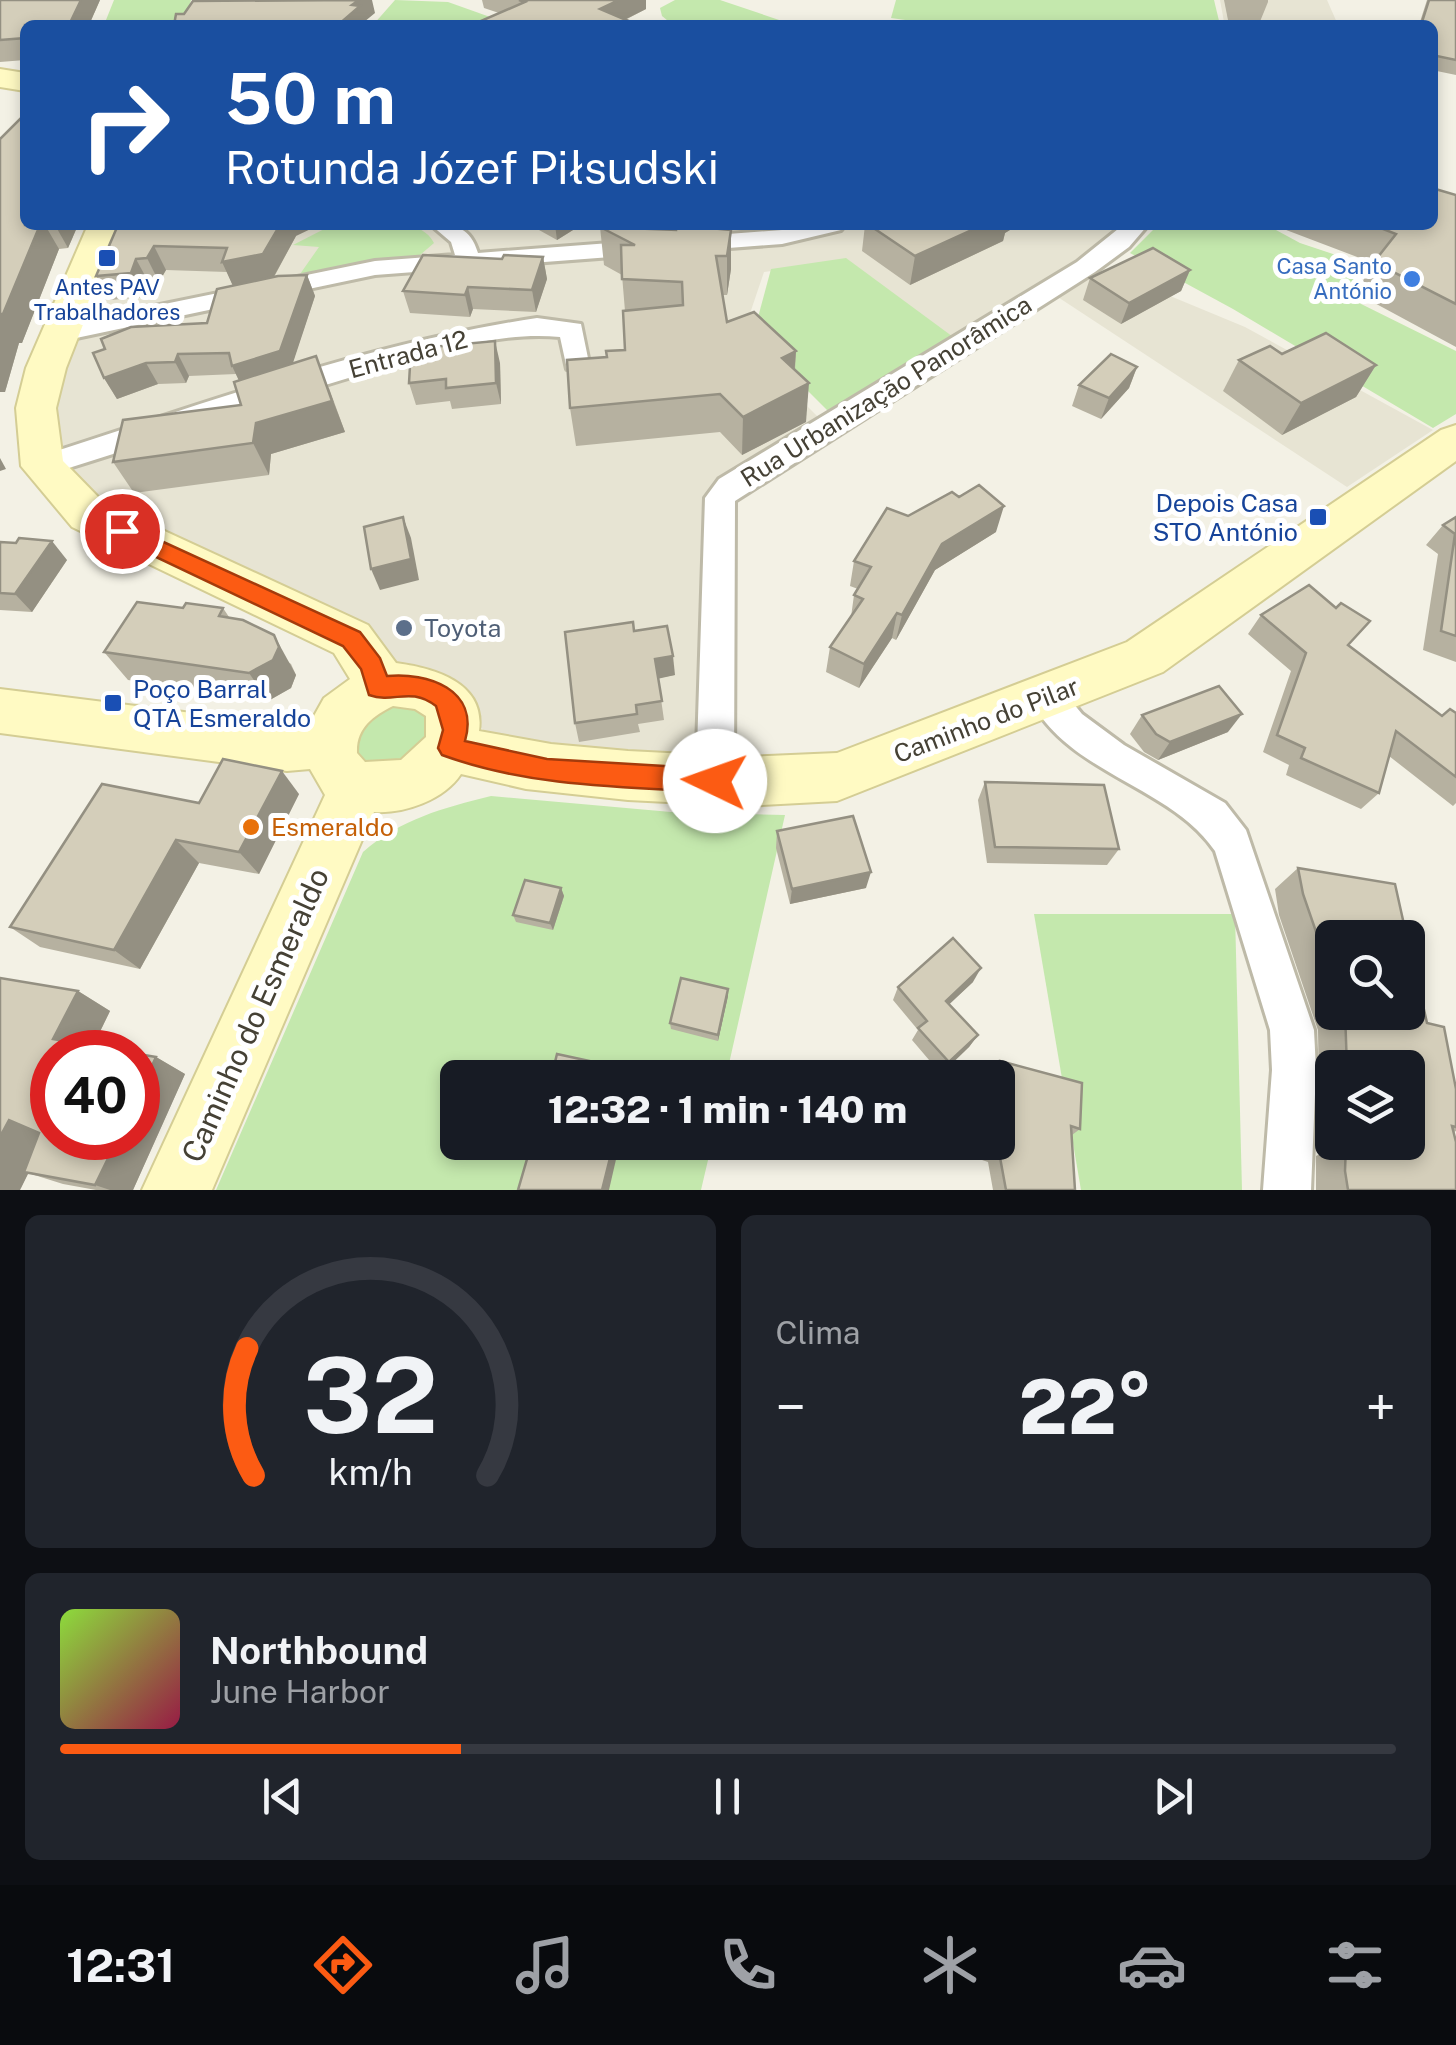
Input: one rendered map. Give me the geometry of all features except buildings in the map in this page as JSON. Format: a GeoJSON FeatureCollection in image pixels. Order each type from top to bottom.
{"type":"FeatureCollection","features":[{"type":"Feature","properties":{"kind":"main road"},"geometry":{"type":"LineString","coordinates":[[103,230],[36,408],[42,466],[88,515],[351,639],[372,665],[378,688]]}},
{"type":"Feature","properties":{"kind":"main road","name":"Caminho do Pilar"},"geometry":{"type":"LineString","coordinates":[[450,748],[547,770],[784,783],[837,777],[1145,658],[1456,440]]}},
{"type":"Feature","properties":{"kind":"main road"},"geometry":{"type":"LineString","coordinates":[[0,710],[287,748],[343,765],[383,790],[404,786],[440,764],[456,730],[454,713],[445,698],[431,688],[412,684],[378,688],[344,712],[343,765]]}},
{"type":"Feature","properties":{"kind":"main road","name":"Caminho do Esmeraldo"},"geometry":{"type":"LineString","coordinates":[[177,1190],[338,834],[343,765]]}},
{"type":"Feature","properties":{"kind":"street"},"geometry":{"type":"LineString","coordinates":[[450,230],[462,238],[468,258]]}},
{"type":"Feature","properties":{"kind":"street"},"geometry":{"type":"LineString","coordinates":[[62,333],[375,268],[751,232],[782,236],[810,230]]}},
{"type":"Feature","properties":{"kind":"street","name":"Rua Urbanização Panorâmica"},"geometry":{"type":"LineString","coordinates":[[715,781],[720,498],[730,487],[1086,267],[1132,230]]}},
{"type":"Feature","properties":{"kind":"street","name":"Entrada 12"},"geometry":{"type":"LineString","coordinates":[[42,466],[236,404],[488,332],[561,324],[572,330],[576,363]]}},
{"type":"Feature","properties":{"kind":"street"},"geometry":{"type":"LineString","coordinates":[[1047,697],[1070,725],[1111,756],[1212,815],[1232,843],[1292,1030],[1294,1070],[1287,1190]]}},
{"type":"Feature","properties":{"kind":"shaded area"},"geometry":{"type":"Polygon","coordinates":[[[1220,0],[1327,0],[1336,20],[1224,20],[1220,0]]]}},
{"type":"Feature","properties":{"kind":"shaded area"},"geometry":{"type":"Polygon","coordinates":[[[106,230],[749,230],[742,240],[796,230],[1115,230],[1088,262],[1245,327],[1433,430],[1347,487],[1038,284],[947,339],[837,262],[764,272],[741,340],[821,420],[723,508],[726,759],[500,748],[467,712],[88,522],[47,458],[47,409],[106,230]]]}},
{"type":"Feature","properties":{"kind":"green space"},"geometry":{"type":"Polygon","coordinates":[[[114,0],[191,0],[185,20],[106,20],[114,0]]]}},
{"type":"Feature","properties":{"kind":"green space"},"geometry":{"type":"Polygon","coordinates":[[[395,0],[448,2],[499,20],[377,20],[395,0]]]}},
{"type":"Feature","properties":{"kind":"green space"},"geometry":{"type":"Polygon","coordinates":[[[675,0],[720,0],[779,20],[667,20],[660,8],[675,0]]]}},
{"type":"Feature","properties":{"kind":"green space"},"geometry":{"type":"Polygon","coordinates":[[[896,0],[1214,0],[1219,20],[905,20],[891,18],[896,0]]]}},
{"type":"Feature","properties":{"kind":"green space"},"geometry":{"type":"Polygon","coordinates":[[[322,230],[420,230],[434,243],[420,255],[298,277],[319,247],[293,245],[322,230]]]}},
{"type":"Feature","properties":{"kind":"green space"},"geometry":{"type":"Polygon","coordinates":[[[1153,230],[1276,230],[1300,243],[1369,266],[1345,296],[1456,351],[1456,414],[1433,428],[1233,309],[1130,253],[1153,230]]]}},
{"type":"Feature","properties":{"kind":"green space"},"geometry":{"type":"Polygon","coordinates":[[[846,258],[964,345],[837,420],[753,336],[771,269],[846,258]]]}},
{"type":"Feature","properties":{"kind":"green space"},"geometry":{"type":"Polygon","coordinates":[[[418,701],[435,728],[414,760],[372,768],[353,753],[367,709],[418,701]]]}},
{"type":"Feature","properties":{"kind":"green space"},"geometry":{"type":"Polygon","coordinates":[[[491,796],[671,812],[785,815],[730,1060],[440,1060],[440,1160],[708,1160],[701,1190],[216,1190],[363,852],[392,831],[439,810],[491,796]]]}},
{"type":"Feature","properties":{"kind":"green space"},"geometry":{"type":"Polygon","coordinates":[[[1034,914],[1235,914],[1242,1190],[1081,1190],[1034,914]]]}},
{"type":"Feature","properties":{"kind":"place","name":"Antes PAV Trabalhadores"},"geometry":{"type":"Point","coordinates":[107,258]}},
{"type":"Feature","properties":{"kind":"place","name":"Casa Santo António"},"geometry":{"type":"Point","coordinates":[1412,279]}},
{"type":"Feature","properties":{"kind":"place","name":"Depois Casa STO António"},"geometry":{"type":"Point","coordinates":[1318,517]}},
{"type":"Feature","properties":{"kind":"place","name":"Toyota"},"geometry":{"type":"Point","coordinates":[404,628]}},
{"type":"Feature","properties":{"kind":"place","name":"Poço Barral QTA Esmeraldo"},"geometry":{"type":"Point","coordinates":[113,703]}},
{"type":"Feature","properties":{"kind":"place","name":"Esmeraldo"},"geometry":{"type":"Point","coordinates":[251,827]}},
{"type":"Feature","properties":{"kind":"route"},"geometry":{"type":"LineString","coordinates":[[122,531],[351,639],[372,665],[378,688],[412,684],[431,688],[445,698],[454,713],[456,730],[450,748],[547,770],[715,781]]}}]}
